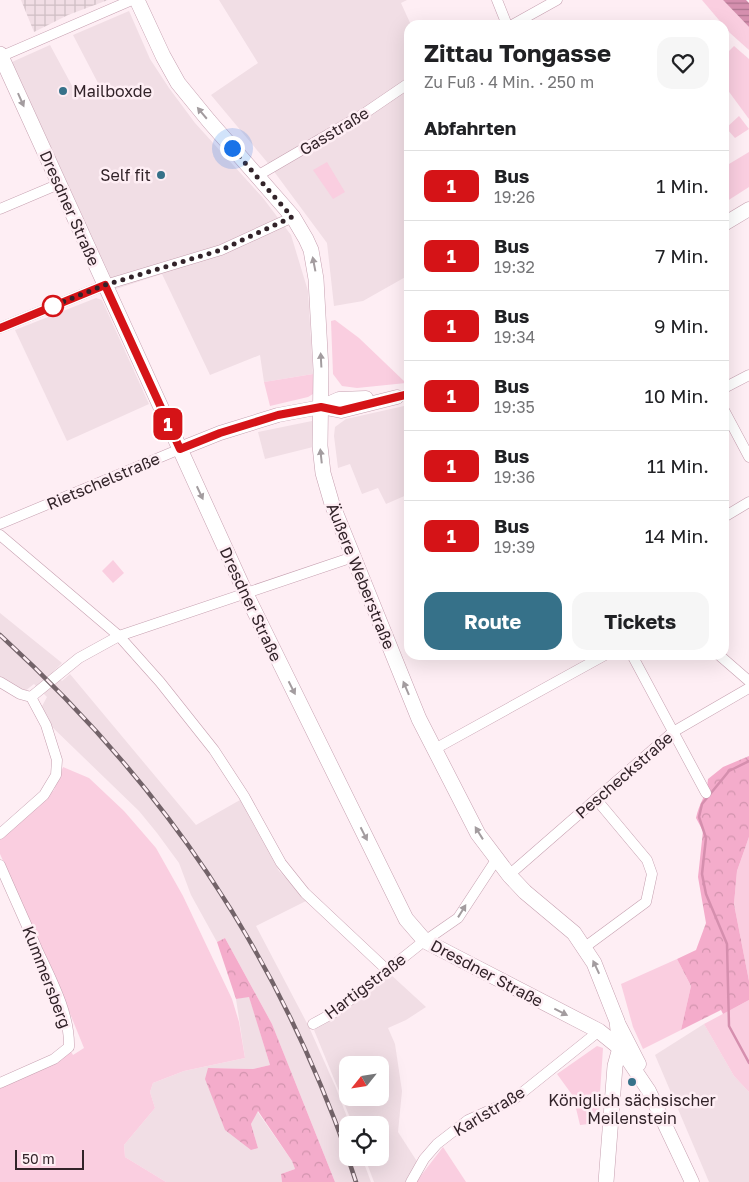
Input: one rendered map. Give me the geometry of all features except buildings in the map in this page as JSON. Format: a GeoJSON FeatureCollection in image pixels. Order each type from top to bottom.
{"type":"FeatureCollection","features":[{"type":"Feature","properties":{"kind":"main road","name":"Äußere Weberstraße"},"geometry":{"type":"LineString","coordinates":[[137,0],[162,56],[178,83],[292,217],[311,250],[316,279],[321,370],[320,446],[323,473],[332,504],[353,557],[433,750],[478,834],[496,860],[525,892],[562,921],[585,947],[616,1017],[620,1048],[649,1091],[692,1182]]}},
{"type":"Feature","properties":{"kind":"main road","name":"Dresdner Straße"},"geometry":{"type":"LineString","coordinates":[[0,56],[246,594],[406,919],[425,941],[599,1031],[620,1048]]}},
{"type":"Feature","properties":{"kind":"main road"},"geometry":{"type":"LineString","coordinates":[[729,221],[749,209]]}},
{"type":"Feature","properties":{"kind":"main road","name":"Rietschelstraße"},"geometry":{"type":"LineString","coordinates":[[180,449],[245,425],[278,415],[321,407],[339,399],[403,395]]}},
{"type":"Feature","properties":{"kind":"main road"},"geometry":{"type":"LineString","coordinates":[[615,1066],[609,1045],[599,1031],[616,1017],[636,1056],[649,1091]]}},
{"type":"Feature","properties":{"kind":"main road"},"geometry":{"type":"LineString","coordinates":[[606,1182],[615,1066],[620,1048]]}},
{"type":"Feature","properties":{"kind":"main road"},"geometry":{"type":"LineString","coordinates":[[614,1083],[624,1074],[637,1074]]}},
{"type":"Feature","properties":{"kind":"street"},"geometry":{"type":"LineString","coordinates":[[0,56],[132,0]]}},
{"type":"Feature","properties":{"kind":"street"},"geometry":{"type":"LineString","coordinates":[[497,0],[505,20]]}},
{"type":"Feature","properties":{"kind":"street"},"geometry":{"type":"LineString","coordinates":[[521,20],[557,0]]}},
{"type":"Feature","properties":{"kind":"street","name":"Gasstraße"},"geometry":{"type":"LineString","coordinates":[[257,176],[365,113],[404,86]]}},
{"type":"Feature","properties":{"kind":"street"},"geometry":{"type":"LineString","coordinates":[[0,210],[59,184]]}},
{"type":"Feature","properties":{"kind":"street"},"geometry":{"type":"LineString","coordinates":[[0,328],[105,285],[221,250],[292,217]]}},
{"type":"Feature","properties":{"kind":"street"},"geometry":{"type":"LineString","coordinates":[[729,385],[749,375]]}},
{"type":"Feature","properties":{"kind":"street"},"geometry":{"type":"LineString","coordinates":[[729,419],[749,457]]}},
{"type":"Feature","properties":{"kind":"street","name":"Rietschelstraße"},"geometry":{"type":"LineString","coordinates":[[0,524],[180,449]]}},
{"type":"Feature","properties":{"kind":"street"},"geometry":{"type":"LineString","coordinates":[[729,513],[749,502]]}},
{"type":"Feature","properties":{"kind":"street"},"geometry":{"type":"LineString","coordinates":[[0,535],[119,636],[160,682],[214,750],[244,796],[286,870],[306,894],[388,970]]}},
{"type":"Feature","properties":{"kind":"street"},"geometry":{"type":"LineString","coordinates":[[31,697],[79,658],[119,636],[353,557]]}},
{"type":"Feature","properties":{"kind":"street"},"geometry":{"type":"LineString","coordinates":[[433,750],[597,660]]}},
{"type":"Feature","properties":{"kind":"street"},"geometry":{"type":"LineString","coordinates":[[635,660],[706,793]]}},
{"type":"Feature","properties":{"kind":"street"},"geometry":{"type":"LineString","coordinates":[[725,660],[749,680]]}},
{"type":"Feature","properties":{"kind":"street"},"geometry":{"type":"LineString","coordinates":[[0,682],[20,694],[31,697],[46,725],[57,760],[56,775],[49,789],[0,834]]}},
{"type":"Feature","properties":{"kind":"street","name":"Pescheckstraße"},"geometry":{"type":"LineString","coordinates":[[509,875],[673,732],[749,688]]}},
{"type":"Feature","properties":{"kind":"street"},"geometry":{"type":"LineString","coordinates":[[585,947],[646,902],[652,874],[647,860],[596,799]]}},
{"type":"Feature","properties":{"kind":"street","name":"Hartigstraße"},"geometry":{"type":"LineString","coordinates":[[313,1024],[334,1012],[425,941],[458,918],[496,860]]}},
{"type":"Feature","properties":{"kind":"street","name":"Kummersberg"},"geometry":{"type":"LineString","coordinates":[[0,865],[52,984],[69,1029],[69,1047],[54,1059],[0,1083]]}},
{"type":"Feature","properties":{"kind":"street","name":"Karlstraße"},"geometry":{"type":"LineString","coordinates":[[411,1182],[424,1159],[437,1144],[468,1120],[513,1100],[599,1031]]}},
{"type":"Feature","properties":{"kind":"shaded area"},"geometry":{"type":"Polygon","coordinates":[[[21,0],[108,0],[68,15],[34,32],[21,0]]]}},
{"type":"Feature","properties":{"kind":"shaded area"},"geometry":{"type":"Polygon","coordinates":[[[219,0],[407,0],[401,3],[409,20],[404,20],[404,278],[363,301],[334,306],[327,243],[267,162],[211,95],[258,63],[219,0]]]}},
{"type":"Feature","properties":{"kind":"shaded area"},"geometry":{"type":"Polygon","coordinates":[[[702,0],[723,0],[749,27],[749,50],[729,32],[729,20],[719,20],[702,0]]]}},
{"type":"Feature","properties":{"kind":"shaded area"},"geometry":{"type":"Polygon","coordinates":[[[723,0],[746,0],[749,3],[749,27],[723,0]]]}},
{"type":"Feature","properties":{"kind":"shaded area"},"geometry":{"type":"Polygon","coordinates":[[[129,11],[150,59],[169,88],[195,123],[263,198],[291,235],[308,291],[313,374],[264,382],[260,355],[210,375],[162,274],[116,289],[12,62],[50,45],[77,95],[98,83],[73,35],[129,11]]]}},
{"type":"Feature","properties":{"kind":"shaded area"},"geometry":{"type":"Polygon","coordinates":[[[734,46],[749,59],[749,119],[729,92],[729,51],[734,46]]]}},
{"type":"Feature","properties":{"kind":"shaded area"},"geometry":{"type":"Polygon","coordinates":[[[739,116],[749,129],[735,138],[729,131],[729,125],[739,116]]]}},
{"type":"Feature","properties":{"kind":"shaded area"},"geometry":{"type":"Polygon","coordinates":[[[749,152],[749,187],[729,200],[729,164],[749,152]]]}},
{"type":"Feature","properties":{"kind":"shaded area"},"geometry":{"type":"Polygon","coordinates":[[[327,162],[345,192],[333,199],[313,170],[327,162]]]}},
{"type":"Feature","properties":{"kind":"shaded area"},"geometry":{"type":"Polygon","coordinates":[[[96,298],[102,300],[149,404],[67,441],[15,330],[96,298]]]}},
{"type":"Feature","properties":{"kind":"shaded area"},"geometry":{"type":"Polygon","coordinates":[[[335,320],[359,338],[404,383],[357,388],[342,386],[333,374],[331,321],[335,320]]]}},
{"type":"Feature","properties":{"kind":"shaded area"},"geometry":{"type":"Polygon","coordinates":[[[313,374],[313,394],[308,397],[270,406],[264,382],[313,374]]]}},
{"type":"Feature","properties":{"kind":"shaded area"},"geometry":{"type":"Polygon","coordinates":[[[404,406],[404,496],[386,504],[378,488],[362,494],[350,464],[338,468],[334,436],[335,427],[346,419],[404,406]]]}},
{"type":"Feature","properties":{"kind":"shaded area"},"geometry":{"type":"Polygon","coordinates":[[[312,421],[313,447],[265,459],[258,432],[312,421]]]}},
{"type":"Feature","properties":{"kind":"shaded area"},"geometry":{"type":"Polygon","coordinates":[[[113,560],[124,573],[113,583],[102,571],[113,560]]]}},
{"type":"Feature","properties":{"kind":"shaded area"},"geometry":{"type":"Polygon","coordinates":[[[0,613],[62,663],[53,672],[62,681],[70,674],[196,825],[240,800],[279,871],[308,900],[256,926],[309,1027],[336,1088],[339,1096],[339,1106],[343,1106],[347,1116],[339,1116],[339,1166],[365,1166],[371,1182],[335,1182],[272,1024],[225,938],[217,942],[191,895],[179,863],[157,833],[139,811],[48,723],[41,708],[47,697],[34,684],[25,691],[0,678],[0,613]]]}},
{"type":"Feature","properties":{"kind":"shaded area"},"geometry":{"type":"Polygon","coordinates":[[[63,767],[89,778],[124,811],[156,848],[183,896],[232,999],[239,1022],[245,1058],[184,1071],[153,1083],[150,1092],[155,1108],[124,1145],[125,1157],[166,1182],[0,1182],[0,1085],[69,1048],[73,1055],[84,1048],[58,984],[0,854],[0,840],[54,790],[63,767]]]}},
{"type":"Feature","properties":{"kind":"shaded area"},"geometry":{"type":"Polygon","coordinates":[[[749,837],[749,981],[734,904],[737,871],[749,837]]]}},
{"type":"Feature","properties":{"kind":"shaded area"},"geometry":{"type":"Polygon","coordinates":[[[677,959],[691,986],[681,1030],[643,1049],[633,1027],[621,984],[677,959]]]}},
{"type":"Feature","properties":{"kind":"shaded area"},"geometry":{"type":"Polygon","coordinates":[[[390,974],[426,1007],[406,1020],[388,1028],[395,1044],[402,1091],[398,1132],[418,1163],[409,1182],[374,1182],[368,1166],[389,1166],[389,1116],[349,1116],[345,1106],[389,1106],[389,1056],[339,1056],[339,1091],[314,1030],[390,974]]]}},
{"type":"Feature","properties":{"kind":"shaded area"},"geometry":{"type":"Polygon","coordinates":[[[249,996],[270,1065],[253,1069],[208,1068],[258,1148],[251,1124],[257,1111],[292,1161],[295,1169],[281,1174],[282,1182],[166,1182],[125,1157],[124,1145],[155,1108],[150,1092],[153,1083],[184,1071],[245,1058],[236,999],[249,996]]]}},
{"type":"Feature","properties":{"kind":"shaded area"},"geometry":{"type":"Polygon","coordinates":[[[749,1000],[749,1092],[734,1076],[704,1024],[749,1000]]]}},
{"type":"Feature","properties":{"kind":"shaded area"},"geometry":{"type":"Polygon","coordinates":[[[704,1024],[734,1076],[749,1092],[749,1182],[709,1182],[655,1055],[704,1024]]]}},
{"type":"Feature","properties":{"kind":"shaded area"},"geometry":{"type":"Polygon","coordinates":[[[597,1046],[603,1048],[598,1123],[580,1125],[573,1096],[557,1074],[597,1046]]]}},
{"type":"Feature","properties":{"kind":"shaded area"},"geometry":{"type":"Polygon","coordinates":[[[443,1147],[466,1182],[416,1182],[443,1147]]]}},
{"type":"Feature","properties":{"kind":"green space"},"geometry":{"type":"Polygon","coordinates":[[[749,756],[749,837],[737,871],[734,904],[749,981],[749,1000],[723,1014],[721,1010],[681,1030],[691,986],[677,959],[696,950],[706,923],[698,877],[703,831],[696,818],[708,779],[723,767],[749,756]]]}},
{"type":"Feature","properties":{"kind":"green space"},"geometry":{"type":"Polygon","coordinates":[[[225,938],[272,1024],[335,1182],[282,1182],[281,1174],[295,1169],[292,1161],[258,1111],[251,1124],[258,1148],[251,1150],[225,1130],[205,1079],[208,1068],[253,1069],[270,1065],[249,997],[236,999],[217,942],[225,938]]]}},
{"type":"Feature","properties":{"kind":"waterway"},"geometry":{"type":"LineString","coordinates":[[749,761],[729,771],[702,804],[699,817],[706,838],[702,874],[706,894],[727,944],[729,1026],[749,1063]]}},
{"type":"Feature","properties":{"kind":"railway"},"geometry":{"type":"LineString","coordinates":[[0,635],[59,692],[113,750],[162,810],[207,873],[248,939],[285,1007],[318,1080],[339,1133]]}},
{"type":"Feature","properties":{"kind":"railway"},"geometry":{"type":"LineString","coordinates":[[351,1166],[356,1182]]}},
{"type":"Feature","properties":{"kind":"bus line","name":"1"},"geometry":{"type":"LineString","coordinates":[[0,328],[105,285],[180,449],[220,433],[278,415],[321,407],[340,411],[404,395]]}},
{"type":"Feature","properties":{"kind":"place","name":"Mailboxde"},"geometry":{"type":"Point","coordinates":[63,91]}},
{"type":"Feature","properties":{"kind":"place","name":"Self fit"},"geometry":{"type":"Point","coordinates":[161,175]}},
{"type":"Feature","properties":{"kind":"place","name":"Königlich sächsischer Meilenstein"},"geometry":{"type":"Point","coordinates":[632,1082]}},
{"type":"Feature","properties":{"kind":"route"},"geometry":{"type":"LineString","coordinates":[[53,306],[50,307],[105,285],[221,250],[292,217],[232,148]]}}]}
